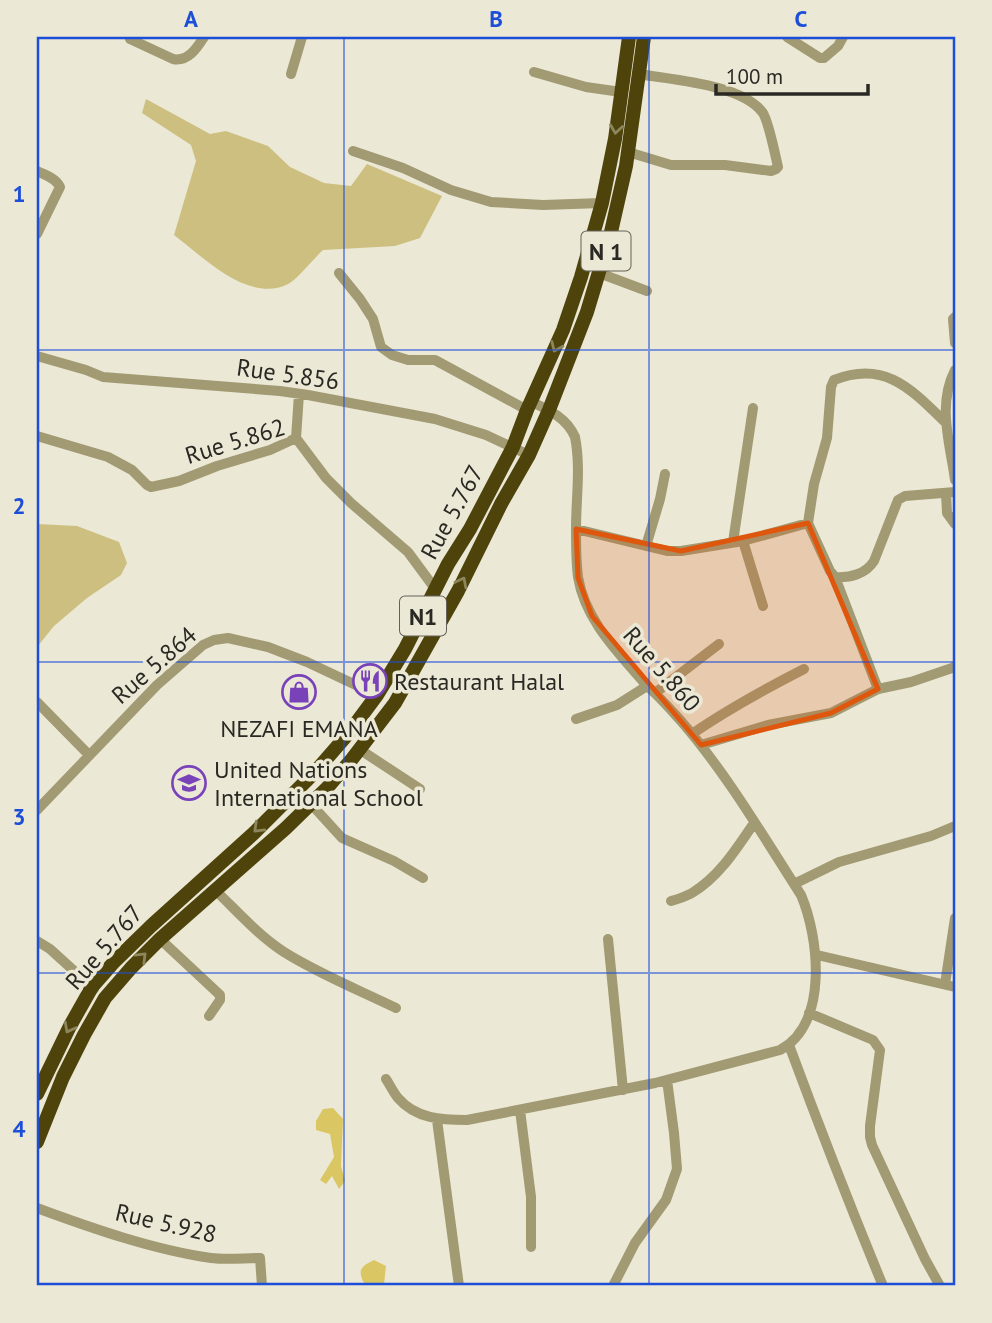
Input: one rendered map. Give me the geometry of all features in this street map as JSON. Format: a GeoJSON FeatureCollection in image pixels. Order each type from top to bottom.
{"type":"FeatureCollection","features":[{"type":"Feature","properties":{"kind":"highway","name":"Rue 5.767"},"geometry":{"type":"LineString","coordinates":[[37,1094],[92,987],[150,926],[254,833],[315,772],[348,734],[405,649],[448,564],[470,529],[513,447],[563,330],[582,277],[602,203],[615,139],[629,37]]}},
{"type":"Feature","properties":{"kind":"highway","name":"N 1"},"geometry":{"type":"LineString","coordinates":[[37,1142],[63,1077],[105,998],[160,939],[311,804],[359,749],[395,703],[458,591],[501,504],[529,455],[587,312],[611,232],[628,152],[644,37]]}},
{"type":"Feature","properties":{"kind":"street"},"geometry":{"type":"LineString","coordinates":[[130,39],[181,61],[188,57],[204,37]]}},
{"type":"Feature","properties":{"kind":"street"},"geometry":{"type":"LineString","coordinates":[[291,74],[302,37]]}},
{"type":"Feature","properties":{"kind":"street"},"geometry":{"type":"LineString","coordinates":[[787,37],[820,58],[824,58],[838,46],[843,37]]}},
{"type":"Feature","properties":{"kind":"street"},"geometry":{"type":"LineString","coordinates":[[534,72],[586,87],[621,92]]}},
{"type":"Feature","properties":{"kind":"street"},"geometry":{"type":"LineString","coordinates":[[628,152],[671,165],[725,165],[771,171],[778,167],[764,114],[748,99],[726,89],[639,74]]}},
{"type":"Feature","properties":{"kind":"street"},"geometry":{"type":"LineString","coordinates":[[353,151],[403,168],[451,190],[491,202],[542,205],[602,203]]}},
{"type":"Feature","properties":{"kind":"street"},"geometry":{"type":"LineString","coordinates":[[37,171],[50,177],[60,187],[37,234]]}},
{"type":"Feature","properties":{"kind":"street","name":"Rue 5.860"},"geometry":{"type":"LineString","coordinates":[[339,273],[373,319],[381,347],[392,355],[408,360],[435,360],[529,406],[549,410],[572,429],[575,437],[578,487],[578,578],[592,615],[600,630],[714,761],[806,906],[817,955],[809,1013]]}},
{"type":"Feature","properties":{"kind":"street"},"geometry":{"type":"LineString","coordinates":[[599,274],[647,291]]}},
{"type":"Feature","properties":{"kind":"street"},"geometry":{"type":"LineString","coordinates":[[955,317],[955,343]]}},
{"type":"Feature","properties":{"kind":"street","name":"Rue 5.856"},"geometry":{"type":"LineString","coordinates":[[37,356],[86,369],[103,377],[280,390],[435,419],[486,435],[529,455]]}},
{"type":"Feature","properties":{"kind":"street"},"geometry":{"type":"LineString","coordinates":[[955,370],[946,396],[945,422],[955,480]]}},
{"type":"Feature","properties":{"kind":"street"},"geometry":{"type":"LineString","coordinates":[[878,689],[835,577],[808,523],[814,484],[827,438],[831,387],[834,380],[858,374],[891,378],[906,386],[945,422]]}},
{"type":"Feature","properties":{"kind":"street"},"geometry":{"type":"LineString","coordinates":[[296,439],[299,394]]}},
{"type":"Feature","properties":{"kind":"street"},"geometry":{"type":"LineString","coordinates":[[753,408],[738,542],[763,606]]}},
{"type":"Feature","properties":{"kind":"street","name":"Rue 5.862"},"geometry":{"type":"LineString","coordinates":[[37,436],[108,457],[132,470],[151,487],[179,481],[296,439],[326,478],[408,552],[436,590]]}},
{"type":"Feature","properties":{"kind":"street"},"geometry":{"type":"LineString","coordinates":[[646,546],[660,499],[664,474]]}},
{"type":"Feature","properties":{"kind":"street"},"geometry":{"type":"LineString","coordinates":[[835,577],[852,576],[869,569],[898,499],[951,492],[947,513],[955,524]]}},
{"type":"Feature","properties":{"kind":"street"},"geometry":{"type":"LineString","coordinates":[[576,529],[667,551],[681,551],[738,542],[808,523]]}},
{"type":"Feature","properties":{"kind":"street","name":"Rue 5.864"},"geometry":{"type":"LineString","coordinates":[[37,810],[157,685],[203,645],[214,640],[228,638],[268,647],[307,662],[376,695]]}},
{"type":"Feature","properties":{"kind":"street"},"geometry":{"type":"LineString","coordinates":[[576,719],[651,690],[719,644]]}},
{"type":"Feature","properties":{"kind":"street"},"geometry":{"type":"LineString","coordinates":[[701,745],[768,725],[831,713],[878,689],[911,682],[955,667]]}},
{"type":"Feature","properties":{"kind":"street"},"geometry":{"type":"LineString","coordinates":[[692,734],[745,699],[804,670]]}},
{"type":"Feature","properties":{"kind":"street"},"geometry":{"type":"LineString","coordinates":[[37,702],[89,755]]}},
{"type":"Feature","properties":{"kind":"street"},"geometry":{"type":"LineString","coordinates":[[359,749],[419,789]]}},
{"type":"Feature","properties":{"kind":"street"},"geometry":{"type":"LineString","coordinates":[[311,804],[342,838],[394,861],[424,878]]}},
{"type":"Feature","properties":{"kind":"street"},"geometry":{"type":"LineString","coordinates":[[671,901],[691,894],[707,882],[754,823]]}},
{"type":"Feature","properties":{"kind":"street"},"geometry":{"type":"LineString","coordinates":[[794,884],[839,862],[931,836],[955,826]]}},
{"type":"Feature","properties":{"kind":"street"},"geometry":{"type":"LineString","coordinates":[[215,890],[283,951],[396,1008]]}},
{"type":"Feature","properties":{"kind":"street"},"geometry":{"type":"LineString","coordinates":[[817,955],[950,985],[955,918]]}},
{"type":"Feature","properties":{"kind":"street"},"geometry":{"type":"LineString","coordinates":[[160,939],[220,995],[220,1000],[209,1016]]}},
{"type":"Feature","properties":{"kind":"street"},"geometry":{"type":"LineString","coordinates":[[608,939],[623,1090]]}},
{"type":"Feature","properties":{"kind":"street"},"geometry":{"type":"LineString","coordinates":[[37,941],[50,949],[105,998]]}},
{"type":"Feature","properties":{"kind":"street"},"geometry":{"type":"LineString","coordinates":[[386,1079],[399,1100],[426,1117],[467,1120],[623,1090],[780,1050],[789,1045],[804,1028],[809,1013],[873,1040],[880,1050],[870,1137],[872,1145],[940,1286]]}},
{"type":"Feature","properties":{"kind":"street"},"geometry":{"type":"LineString","coordinates":[[789,1045],[820,1131],[883,1286]]}},
{"type":"Feature","properties":{"kind":"street"},"geometry":{"type":"LineString","coordinates":[[613,1286],[635,1243],[667,1200],[677,1170],[667,1080]]}},
{"type":"Feature","properties":{"kind":"street"},"geometry":{"type":"LineString","coordinates":[[520,1110],[531,1196],[531,1247]]}},
{"type":"Feature","properties":{"kind":"street"},"geometry":{"type":"LineString","coordinates":[[437,1119],[459,1286]]}},
{"type":"Feature","properties":{"kind":"street","name":"Rue 5.928"},"geometry":{"type":"LineString","coordinates":[[37,1208],[140,1242],[196,1255],[213,1258],[260,1258],[262,1286]]}},
{"type":"Feature","properties":{"kind":"highlighted area"},"geometry":{"type":"Polygon","coordinates":[[[808,523],[878,689],[831,713],[701,745],[592,616],[578,578],[576,529],[681,551],[808,523]]]}},
{"type":"Feature","properties":{"kind":"shaded area"},"geometry":{"type":"Polygon","coordinates":[[[146,99],[210,134],[226,131],[268,146],[290,167],[324,183],[351,186],[367,164],[442,196],[420,238],[395,246],[323,250],[292,282],[273,289],[242,283],[227,275],[174,235],[196,161],[191,145],[142,113],[146,99]]]}},
{"type":"Feature","properties":{"kind":"shaded area"},"geometry":{"type":"Polygon","coordinates":[[[37,524],[77,526],[119,542],[127,563],[121,575],[87,598],[54,626],[37,647],[37,524]]]}},
{"type":"Feature","properties":{"kind":"shaded area"},"geometry":{"type":"Polygon","coordinates":[[[333,1108],[343,1119],[341,1166],[345,1181],[339,1189],[332,1176],[326,1184],[320,1180],[334,1157],[330,1134],[316,1130],[316,1121],[323,1109],[333,1108]]]}},
{"type":"Feature","properties":{"kind":"shaded area"},"geometry":{"type":"Polygon","coordinates":[[[374,1260],[386,1266],[384,1284],[365,1285],[361,1269],[374,1260]]]}},
{"type":"Feature","properties":{"kind":"place","name":"Restaurant Halal"},"geometry":{"type":"Point","coordinates":[370,681]}},
{"type":"Feature","properties":{"kind":"place","name":"NEZAFI EMANA"},"geometry":{"type":"Point","coordinates":[299,692]}},
{"type":"Feature","properties":{"kind":"place","name":"United Nations International School"},"geometry":{"type":"Point","coordinates":[189,783]}}]}
